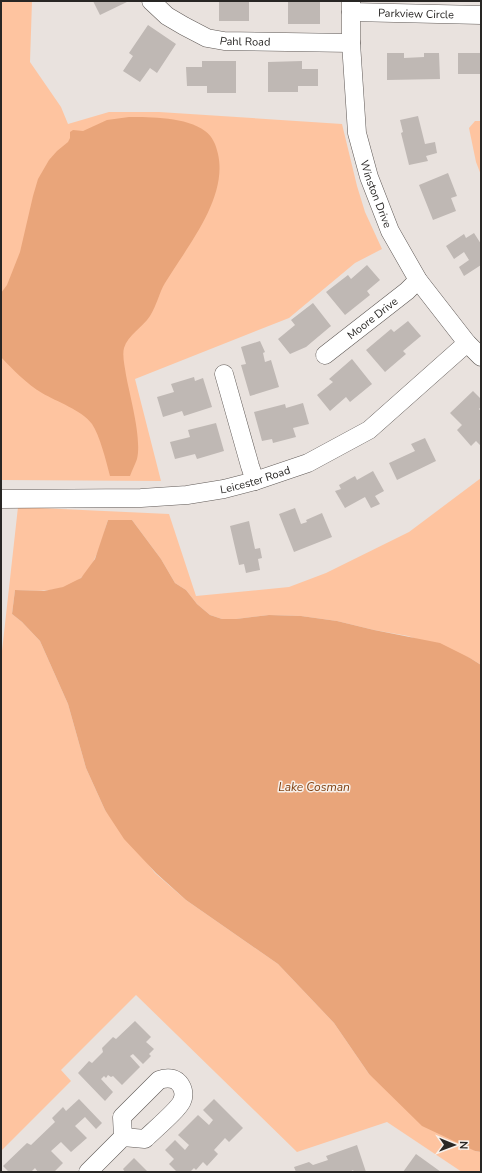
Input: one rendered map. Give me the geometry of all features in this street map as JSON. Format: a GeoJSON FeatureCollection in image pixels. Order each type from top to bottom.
{"type":"FeatureCollection","features":[{"type":"Feature","properties":{"kind":"street","name":"Pahl Road"},"geometry":{"type":"LineString","coordinates":[[151,1],[167,16],[207,38],[224,41],[351,43]]}},
{"type":"Feature","properties":{"kind":"street","name":"Winston Drive"},"geometry":{"type":"LineString","coordinates":[[351,7],[351,43],[357,133],[369,177],[390,231],[418,280],[467,343],[481,357]]}},
{"type":"Feature","properties":{"kind":"street","name":"Parkview Circle"},"geometry":{"type":"LineString","coordinates":[[351,7],[481,15]]}},
{"type":"Feature","properties":{"kind":"street","name":"Moore Drive"},"geometry":{"type":"LineString","coordinates":[[325,355],[407,291],[418,280]]}},
{"type":"Feature","properties":{"kind":"street","name":"Leicester Road"},"geometry":{"type":"LineString","coordinates":[[1,499],[141,498],[180,495],[224,489],[308,463],[369,430],[467,343]]}},
{"type":"Feature","properties":{"kind":"street"},"geometry":{"type":"LineString","coordinates":[[224,374],[255,480]]}},
{"type":"Feature","properties":{"kind":"street"},"geometry":{"type":"LineString","coordinates":[[88,1172],[123,1137]]}},
{"type":"Feature","properties":{"kind":"shaded area"},"geometry":{"type":"Polygon","coordinates":[[[1,1],[32,1],[30,62],[61,107],[68,124],[109,112],[159,112],[342,124],[365,212],[382,249],[355,263],[289,318],[135,379],[161,481],[1,480],[1,1]]]}},
{"type":"Feature","properties":{"kind":"shaded area"},"geometry":{"type":"Polygon","coordinates":[[[475,121],[481,121],[481,175],[476,162],[469,128],[475,121]]]}},
{"type":"Feature","properties":{"kind":"shaded area"},"geometry":{"type":"Polygon","coordinates":[[[481,478],[481,665],[470,658],[408,636],[337,621],[301,616],[269,615],[222,619],[210,615],[197,604],[186,590],[175,583],[161,559],[132,520],[108,520],[99,549],[89,570],[72,584],[50,590],[15,590],[12,614],[40,641],[68,704],[86,768],[105,810],[155,873],[186,900],[278,964],[334,1023],[369,1074],[475,1151],[481,1152],[481,1172],[462,1172],[387,1122],[297,1152],[136,995],[61,1070],[71,1081],[1,1151],[1,660],[18,507],[169,514],[196,596],[289,587],[326,573],[409,532],[481,478]]]}},
{"type":"Feature","properties":{"kind":"water"},"geometry":{"type":"Polygon","coordinates":[[[129,117],[179,120],[197,126],[208,133],[214,141],[218,154],[219,171],[217,188],[204,222],[165,283],[150,316],[132,335],[124,348],[124,362],[137,429],[138,450],[137,459],[130,476],[110,476],[98,435],[88,419],[76,410],[36,389],[20,376],[1,357],[1,293],[7,285],[20,252],[38,179],[49,160],[68,142],[70,132],[73,130],[83,131],[107,120],[129,117]]]}},
{"type":"Feature","properties":{"kind":"water","name":"Lake Cosman"},"geometry":{"type":"Polygon","coordinates":[[[108,520],[132,520],[161,559],[175,583],[186,590],[197,604],[210,615],[222,619],[269,615],[301,616],[337,621],[440,643],[481,665],[481,1152],[475,1151],[422,1126],[369,1074],[334,1023],[278,964],[186,900],[156,873],[124,839],[105,810],[86,768],[68,704],[40,641],[12,614],[15,590],[44,591],[63,587],[81,578],[95,559],[108,520]]]}},
{"type":"Feature","properties":{"kind":"building"},"geometry":{"type":"Polygon","coordinates":[[[93,1],[129,1],[100,15],[93,1]]]}},
{"type":"Feature","properties":{"kind":"building"},"geometry":{"type":"Polygon","coordinates":[[[219,1],[249,1],[249,21],[219,21],[219,1]]]}},
{"type":"Feature","properties":{"kind":"building"},"geometry":{"type":"Polygon","coordinates":[[[288,1],[320,1],[320,24],[288,24],[288,1]]]}},
{"type":"Feature","properties":{"kind":"building"},"geometry":{"type":"Polygon","coordinates":[[[148,25],[176,44],[157,73],[150,68],[140,82],[123,71],[133,56],[129,53],[148,25]]]}},
{"type":"Feature","properties":{"kind":"building"},"geometry":{"type":"Polygon","coordinates":[[[387,53],[404,53],[404,58],[424,57],[424,53],[439,53],[440,79],[387,80],[387,53]]]}},
{"type":"Feature","properties":{"kind":"building"},"geometry":{"type":"Polygon","coordinates":[[[458,53],[481,53],[481,74],[458,74],[458,53]]]}},
{"type":"Feature","properties":{"kind":"building"},"geometry":{"type":"Polygon","coordinates":[[[202,61],[236,61],[236,93],[207,93],[207,86],[187,86],[186,67],[202,67],[202,61]]]}},
{"type":"Feature","properties":{"kind":"building"},"geometry":{"type":"Polygon","coordinates":[[[302,61],[302,69],[318,69],[318,86],[298,86],[298,92],[268,92],[268,62],[302,61]]]}},
{"type":"Feature","properties":{"kind":"building"},"geometry":{"type":"Polygon","coordinates":[[[418,116],[425,144],[435,142],[437,153],[426,156],[428,161],[409,165],[401,133],[403,132],[400,120],[418,116]]]}},
{"type":"Feature","properties":{"kind":"building"},"geometry":{"type":"Polygon","coordinates":[[[448,173],[457,196],[451,198],[456,211],[433,220],[419,185],[448,173]]]}},
{"type":"Feature","properties":{"kind":"building"},"geometry":{"type":"Polygon","coordinates":[[[474,233],[481,244],[481,265],[464,276],[459,267],[469,260],[464,252],[454,259],[446,246],[464,234],[466,238],[474,233]]]}},
{"type":"Feature","properties":{"kind":"building"},"geometry":{"type":"Polygon","coordinates":[[[367,265],[380,280],[367,291],[370,295],[345,315],[326,292],[348,275],[351,279],[367,265]]]}},
{"type":"Feature","properties":{"kind":"building"},"geometry":{"type":"Polygon","coordinates":[[[313,303],[331,326],[306,347],[290,354],[278,339],[295,325],[291,320],[313,303]]]}},
{"type":"Feature","properties":{"kind":"building"},"geometry":{"type":"Polygon","coordinates":[[[408,321],[421,336],[403,351],[406,354],[385,372],[366,350],[391,329],[394,332],[408,321]]]}},
{"type":"Feature","properties":{"kind":"building"},"geometry":{"type":"Polygon","coordinates":[[[260,341],[265,352],[263,353],[265,362],[271,360],[279,387],[250,396],[241,365],[246,364],[241,347],[260,341]]]}},
{"type":"Feature","properties":{"kind":"building"},"geometry":{"type":"Polygon","coordinates":[[[352,359],[372,384],[350,402],[346,397],[330,411],[317,395],[333,382],[329,379],[352,359]]]}},
{"type":"Feature","properties":{"kind":"building"},"geometry":{"type":"Polygon","coordinates":[[[194,377],[195,381],[203,378],[212,407],[184,416],[182,411],[163,417],[157,397],[174,392],[171,384],[194,377]]]}},
{"type":"Feature","properties":{"kind":"building"},"geometry":{"type":"Polygon","coordinates":[[[473,391],[481,399],[481,407],[479,409],[481,411],[481,446],[476,441],[471,446],[457,430],[462,425],[450,413],[473,391]]]}},
{"type":"Feature","properties":{"kind":"building"},"geometry":{"type":"Polygon","coordinates":[[[303,403],[309,424],[293,428],[296,437],[273,443],[272,439],[262,441],[254,412],[285,404],[286,408],[303,403]]]}},
{"type":"Feature","properties":{"kind":"building"},"geometry":{"type":"Polygon","coordinates":[[[216,423],[224,451],[197,459],[195,454],[175,459],[170,442],[190,437],[188,430],[216,423]]]}},
{"type":"Feature","properties":{"kind":"building"},"geometry":{"type":"Polygon","coordinates":[[[425,438],[436,461],[397,480],[389,463],[415,451],[411,444],[425,438]]]}},
{"type":"Feature","properties":{"kind":"building"},"geometry":{"type":"Polygon","coordinates":[[[373,471],[384,491],[375,496],[380,504],[371,508],[365,497],[345,508],[335,491],[341,489],[339,485],[355,476],[357,480],[373,471]]]}},
{"type":"Feature","properties":{"kind":"building"},"geometry":{"type":"Polygon","coordinates":[[[295,508],[301,524],[307,522],[306,520],[322,513],[332,537],[294,552],[279,514],[295,508]]]}},
{"type":"Feature","properties":{"kind":"building"},"geometry":{"type":"Polygon","coordinates":[[[249,521],[255,549],[260,548],[262,558],[258,559],[260,570],[246,573],[244,564],[239,565],[230,526],[249,521]]]}},
{"type":"Feature","properties":{"kind":"building"},"geometry":{"type":"Polygon","coordinates":[[[135,1021],[151,1037],[146,1042],[154,1049],[149,1054],[151,1056],[143,1064],[133,1054],[130,1056],[140,1067],[122,1085],[113,1076],[111,1077],[108,1075],[106,1078],[104,1076],[101,1079],[113,1092],[105,1101],[78,1073],[89,1061],[92,1063],[103,1052],[102,1048],[113,1037],[116,1039],[135,1021]]]}},
{"type":"Feature","properties":{"kind":"building"},"geometry":{"type":"Polygon","coordinates":[[[79,1099],[102,1123],[96,1129],[85,1117],[75,1126],[87,1138],[71,1152],[61,1142],[51,1151],[63,1163],[54,1172],[38,1172],[35,1168],[31,1172],[9,1172],[3,1166],[27,1143],[31,1145],[55,1122],[52,1118],[63,1107],[66,1111],[79,1099]]]}},
{"type":"Feature","properties":{"kind":"building"},"geometry":{"type":"Polygon","coordinates":[[[214,1099],[243,1128],[229,1142],[225,1138],[214,1150],[218,1154],[207,1166],[203,1162],[196,1170],[194,1168],[190,1172],[177,1172],[169,1164],[174,1159],[165,1150],[175,1140],[185,1150],[189,1145],[178,1135],[198,1115],[209,1125],[213,1120],[203,1110],[214,1099]]]}},
{"type":"Feature","properties":{"kind":"building"},"geometry":{"type":"Polygon","coordinates":[[[357,1145],[366,1172],[354,1172],[353,1170],[350,1172],[296,1172],[294,1167],[309,1162],[313,1165],[328,1160],[326,1156],[357,1145]]]}},
{"type":"Feature","properties":{"kind":"building"},"geometry":{"type":"Polygon","coordinates":[[[416,1154],[441,1172],[403,1172],[416,1154]]]}},
{"type":"Feature","properties":{"kind":"building"},"geometry":{"type":"Polygon","coordinates":[[[134,1158],[148,1172],[125,1172],[123,1169],[134,1158]]]}}]}
